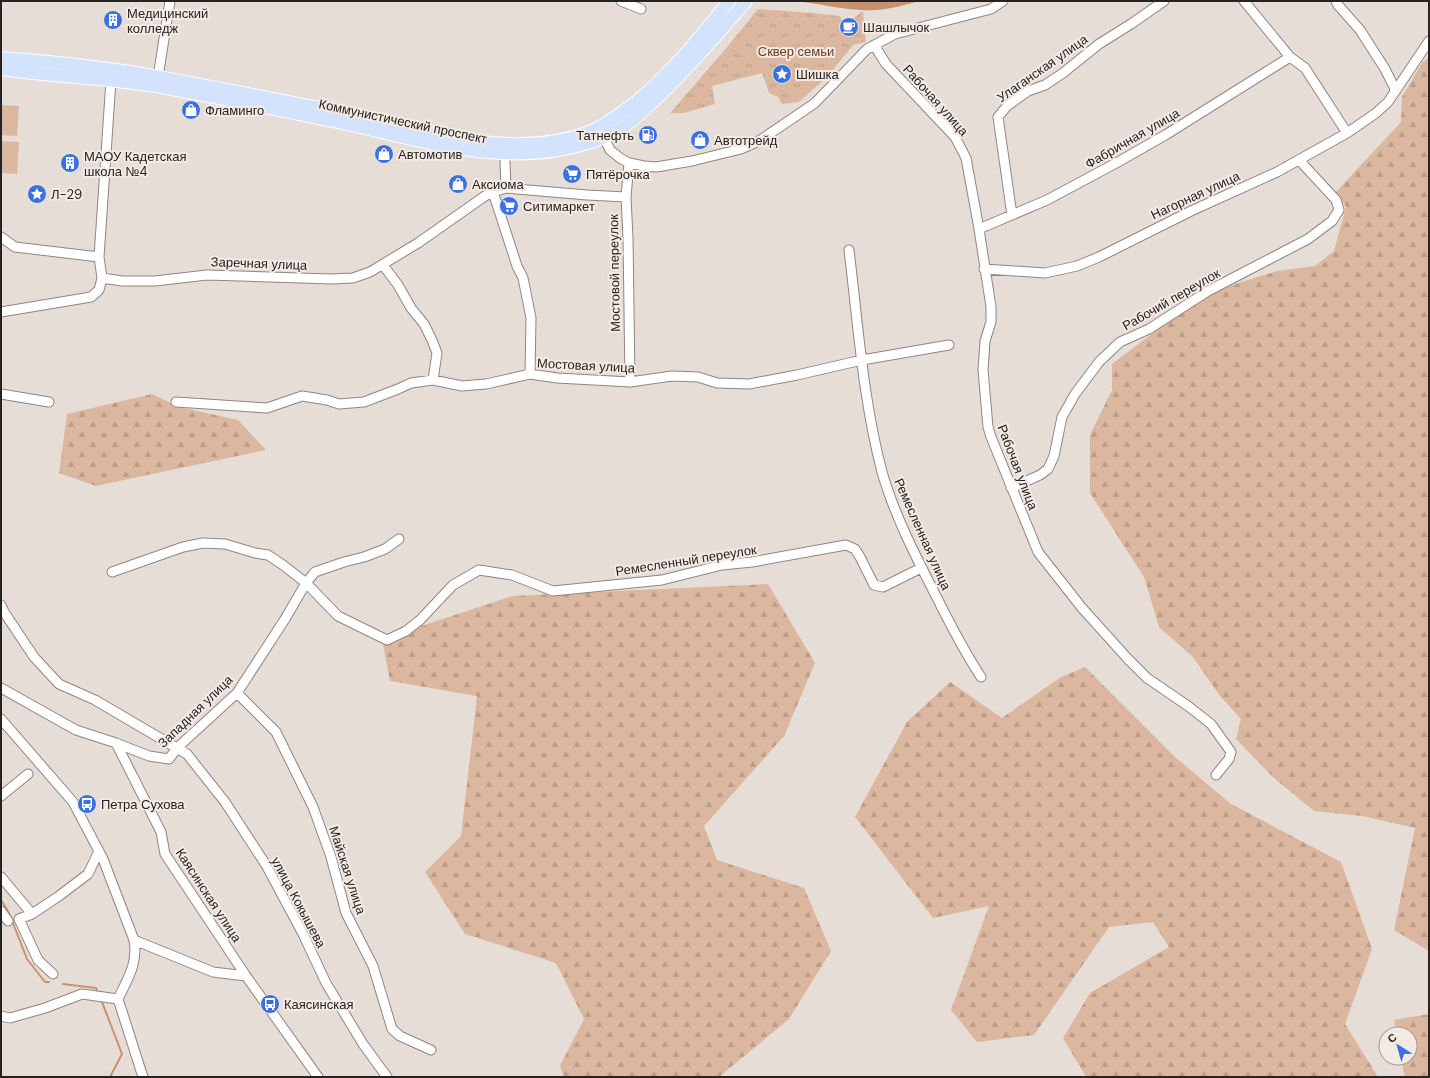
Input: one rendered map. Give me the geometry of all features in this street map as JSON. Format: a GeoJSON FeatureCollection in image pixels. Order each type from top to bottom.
{"type":"FeatureCollection","features":[{"type":"Feature","properties":{"kind":"main road","name":"Коммунистический проспект"},"geometry":{"type":"LineString","coordinates":[[1,69],[111,80],[184,91],[474,151],[497,154],[549,152],[573,148],[601,132],[648,91],[677,63],[698,40],[729,1]]}},
{"type":"Feature","properties":{"kind":"main road","name":"Коммунистический проспект"},"geometry":{"type":"LineString","coordinates":[[1,58],[83,66],[158,76],[346,113],[477,142],[507,145],[545,143],[601,132],[627,124],[677,79],[745,2]]}},
{"type":"Feature","properties":{"kind":"street"},"geometry":{"type":"LineString","coordinates":[[158,76],[170,1]]}},
{"type":"Feature","properties":{"kind":"street"},"geometry":{"type":"LineString","coordinates":[[621,1],[641,9]]}},
{"type":"Feature","properties":{"kind":"street"},"geometry":{"type":"LineString","coordinates":[[601,132],[610,150],[620,158],[629,163],[650,166],[692,161],[741,150],[750,146],[815,103],[868,48],[895,34],[991,9],[1003,1]]}},
{"type":"Feature","properties":{"kind":"street","name":"Улаганская улица"},"geometry":{"type":"LineString","coordinates":[[1012,215],[998,117],[1012,102],[1028,92],[1045,85],[1063,73],[1099,44],[1164,1]]}},
{"type":"Feature","properties":{"kind":"street"},"geometry":{"type":"LineString","coordinates":[[1244,1],[1290,57],[1305,68],[1347,133]]}},
{"type":"Feature","properties":{"kind":"street"},"geometry":{"type":"LineString","coordinates":[[1336,1],[1360,30],[1385,69],[1395,89]]}},
{"type":"Feature","properties":{"kind":"street","name":"Нагорная улица"},"geometry":{"type":"LineString","coordinates":[[984,269],[1045,273],[1077,266],[1099,257],[1191,211],[1277,172],[1294,161],[1299,160],[1347,133],[1376,113],[1388,102],[1395,89],[1429,41]]}},
{"type":"Feature","properties":{"kind":"street","name":"Рабочая улица"},"geometry":{"type":"LineString","coordinates":[[874,45],[886,64],[955,137],[966,158],[991,307],[991,322],[985,341],[983,370],[988,427],[1011,488],[1038,552],[1082,608],[1147,678],[1212,724],[1230,752],[1228,759],[1216,775]]}},
{"type":"Feature","properties":{"kind":"street","name":"Фабричная улица"},"geometry":{"type":"LineString","coordinates":[[979,229],[1047,200],[1118,162],[1167,134],[1290,57]]}},
{"type":"Feature","properties":{"kind":"street"},"geometry":{"type":"LineString","coordinates":[[1,312],[91,297],[99,290],[102,278],[99,257],[111,80]]}},
{"type":"Feature","properties":{"kind":"street","name":"Рабочий переулок"},"geometry":{"type":"LineString","coordinates":[[1011,488],[1040,475],[1048,469],[1054,456],[1062,417],[1075,394],[1099,362],[1120,342],[1149,329],[1208,291],[1308,239],[1332,221],[1339,210],[1336,200],[1299,160]]}},
{"type":"Feature","properties":{"kind":"street"},"geometry":{"type":"LineString","coordinates":[[505,162],[506,188],[626,197]]}},
{"type":"Feature","properties":{"kind":"street","name":"Мостовой переулок"},"geometry":{"type":"LineString","coordinates":[[629,163],[626,197],[630,382]]}},
{"type":"Feature","properties":{"kind":"street","name":"Заречная улица"},"geometry":{"type":"LineString","coordinates":[[102,278],[122,281],[155,281],[207,274],[331,279],[353,278],[370,272],[383,265],[418,243],[468,207],[493,192],[506,188]]}},
{"type":"Feature","properties":{"kind":"street"},"geometry":{"type":"LineString","coordinates":[[493,192],[523,278],[531,318],[530,374]]}},
{"type":"Feature","properties":{"kind":"street"},"geometry":{"type":"LineString","coordinates":[[1,237],[15,247],[99,257]]}},
{"type":"Feature","properties":{"kind":"street","name":"Ремесленная улица"},"geometry":{"type":"LineString","coordinates":[[848,250],[867,400],[882,472],[892,503],[921,568],[966,654],[980,677]]}},
{"type":"Feature","properties":{"kind":"street"},"geometry":{"type":"LineString","coordinates":[[383,265],[398,285],[411,308],[424,324],[435,346],[437,353],[433,380]]}},
{"type":"Feature","properties":{"kind":"street","name":"Мостовая улица"},"geometry":{"type":"LineString","coordinates":[[176,402],[267,408],[302,396],[327,400],[339,404],[364,402],[410,383],[433,380],[462,386],[486,384],[530,374],[557,378],[630,382],[672,376],[698,377],[717,383],[749,384],[862,360],[949,345]]}},
{"type":"Feature","properties":{"kind":"street"},"geometry":{"type":"LineString","coordinates":[[1,394],[49,402]]}},
{"type":"Feature","properties":{"kind":"street","name":"Западная улица"},"geometry":{"type":"LineString","coordinates":[[116,743],[149,756],[169,759],[176,748],[236,693],[315,572],[344,562],[364,558],[385,549],[399,539]]}},
{"type":"Feature","properties":{"kind":"street"},"geometry":{"type":"LineString","coordinates":[[112,572],[183,547],[203,543],[225,544],[255,553],[268,555],[306,584]]}},
{"type":"Feature","properties":{"kind":"street","name":"Ремесленный переулок"},"geometry":{"type":"LineString","coordinates":[[306,584],[338,616],[388,640],[406,631],[420,620],[454,585],[480,570],[512,575],[553,591],[662,580],[722,566],[759,561],[846,544],[854,549],[860,557],[874,585],[883,587],[921,568]]}},
{"type":"Feature","properties":{"kind":"street","name":"улица Кокышева"},"geometry":{"type":"LineString","coordinates":[[1,606],[34,657],[59,684],[95,700],[187,754],[225,802],[266,865],[304,936],[326,983],[363,1044],[387,1077]]}},
{"type":"Feature","properties":{"kind":"street"},"geometry":{"type":"LineString","coordinates":[[1,688],[76,730],[116,743]]}},
{"type":"Feature","properties":{"kind":"street","name":"Майская улица"},"geometry":{"type":"LineString","coordinates":[[236,693],[276,732],[313,807],[331,857],[346,913],[373,966],[392,1029],[400,1036],[431,1050]]}},
{"type":"Feature","properties":{"kind":"street"},"geometry":{"type":"LineString","coordinates":[[1,719],[73,802],[99,851],[134,940],[136,951],[134,965],[118,999],[143,1077]]}},
{"type":"Feature","properties":{"kind":"street","name":"Каясинская улица"},"geometry":{"type":"LineString","coordinates":[[116,743],[161,832],[165,854],[246,976],[318,1077]]}},
{"type":"Feature","properties":{"kind":"street"},"geometry":{"type":"LineString","coordinates":[[1,796],[28,774]]}},
{"type":"Feature","properties":{"kind":"street"},"geometry":{"type":"LineString","coordinates":[[53,974],[38,960],[20,919],[32,914],[88,874],[99,851]]}},
{"type":"Feature","properties":{"kind":"street"},"geometry":{"type":"LineString","coordinates":[[1,877],[32,914]]}},
{"type":"Feature","properties":{"kind":"street"},"geometry":{"type":"LineString","coordinates":[[1,911],[8,921]]}},
{"type":"Feature","properties":{"kind":"street"},"geometry":{"type":"LineString","coordinates":[[134,940],[213,972],[246,976]]}},
{"type":"Feature","properties":{"kind":"street"},"geometry":{"type":"LineString","coordinates":[[1,1016],[10,1018],[41,1010],[82,994],[118,999]]}},
{"type":"Feature","properties":{"kind":"green space","name":"Сквер семьи"},"geometry":{"type":"Polygon","coordinates":[[[758,9],[840,16],[844,25],[863,11],[866,42],[853,45],[828,76],[799,102],[782,104],[778,97],[769,93],[762,73],[712,86],[715,104],[684,113],[670,113],[723,52],[758,9]]]}},
{"type":"Feature","properties":{"kind":"green space"},"geometry":{"type":"Polygon","coordinates":[[[1429,57],[1429,951],[1394,930],[1415,828],[1362,816],[1314,811],[1274,778],[1236,739],[1241,719],[1220,696],[1193,657],[1159,627],[1144,577],[1090,493],[1090,435],[1112,390],[1112,364],[1204,294],[1277,271],[1315,266],[1334,251],[1346,207],[1336,192],[1401,122],[1402,97],[1422,63],[1429,57]]]}},
{"type":"Feature","properties":{"kind":"green space"},"geometry":{"type":"Polygon","coordinates":[[[1,105],[19,106],[17,136],[1,135],[1,105]]]}},
{"type":"Feature","properties":{"kind":"green space"},"geometry":{"type":"Polygon","coordinates":[[[2,141],[19,142],[17,174],[1,173],[2,141]]]}},
{"type":"Feature","properties":{"kind":"green space"},"geometry":{"type":"Polygon","coordinates":[[[152,394],[179,407],[238,420],[266,450],[96,486],[59,473],[67,414],[152,394]]]}},
{"type":"Feature","properties":{"kind":"green space"},"geometry":{"type":"Polygon","coordinates":[[[768,584],[815,663],[784,736],[704,826],[717,860],[804,888],[831,951],[789,1019],[719,1077],[564,1077],[560,1066],[584,1019],[556,963],[465,934],[425,872],[461,836],[477,696],[390,681],[382,639],[512,596],[768,584]]]}},
{"type":"Feature","properties":{"kind":"green space"},"geometry":{"type":"Polygon","coordinates":[[[1085,667],[1175,757],[1231,804],[1341,862],[1372,949],[1345,1024],[1378,1077],[1086,1077],[1063,1038],[1090,993],[1169,947],[1153,922],[1109,927],[1034,1035],[977,1042],[951,1010],[989,906],[933,918],[855,817],[907,722],[950,682],[1002,718],[1061,677],[1085,667]]]}},
{"type":"Feature","properties":{"kind":"green space"},"geometry":{"type":"Polygon","coordinates":[[[1429,1014],[1429,1077],[1405,1077],[1403,1066],[1418,1066],[1418,1026],[1395,1026],[1394,1020],[1429,1014]]]}},
{"type":"Feature","properties":{"kind":"shaded area"},"geometry":{"type":"Polygon","coordinates":[[[797,1],[919,1],[893,8],[867,10],[847,9],[797,1]]]}},
{"type":"Feature","properties":{"kind":"waterway"},"geometry":{"type":"LineString","coordinates":[[1,900],[9,913],[27,959],[45,982],[49,982]]}},
{"type":"Feature","properties":{"kind":"waterway"},"geometry":{"type":"LineString","coordinates":[[63,984],[96,988],[97,991]]}},
{"type":"Feature","properties":{"kind":"waterway"},"geometry":{"type":"LineString","coordinates":[[102,1002],[122,1054],[110,1077]]}},
{"type":"Feature","properties":{"kind":"place","name":"Медицинский колледж"},"geometry":{"type":"Point","coordinates":[113,20]}},
{"type":"Feature","properties":{"kind":"place","name":"Шашлычок"},"geometry":{"type":"Point","coordinates":[849,27]}},
{"type":"Feature","properties":{"kind":"place","name":"Шишка"},"geometry":{"type":"Point","coordinates":[782,74]}},
{"type":"Feature","properties":{"kind":"place","name":"Фламинго"},"geometry":{"type":"Point","coordinates":[191,110]}},
{"type":"Feature","properties":{"kind":"place","name":"Татнефть"},"geometry":{"type":"Point","coordinates":[648,135]}},
{"type":"Feature","properties":{"kind":"place","name":"Автотрейд"},"geometry":{"type":"Point","coordinates":[700,140]}},
{"type":"Feature","properties":{"kind":"place","name":"Автомотив"},"geometry":{"type":"Point","coordinates":[384,154]}},
{"type":"Feature","properties":{"kind":"place","name":"МАОУ Кадетская школа №4"},"geometry":{"type":"Point","coordinates":[70,163]}},
{"type":"Feature","properties":{"kind":"place","name":"Пятёрочка"},"geometry":{"type":"Point","coordinates":[572,174]}},
{"type":"Feature","properties":{"kind":"place","name":"Аксиома"},"geometry":{"type":"Point","coordinates":[458,184]}},
{"type":"Feature","properties":{"kind":"place","name":"Л-29"},"geometry":{"type":"Point","coordinates":[37,194]}},
{"type":"Feature","properties":{"kind":"place","name":"Ситимаркет"},"geometry":{"type":"Point","coordinates":[509,206]}},
{"type":"Feature","properties":{"kind":"place","name":"Петра Сухова"},"geometry":{"type":"Point","coordinates":[87,804]}},
{"type":"Feature","properties":{"kind":"place","name":"Каясинская"},"geometry":{"type":"Point","coordinates":[270,1004]}}]}
